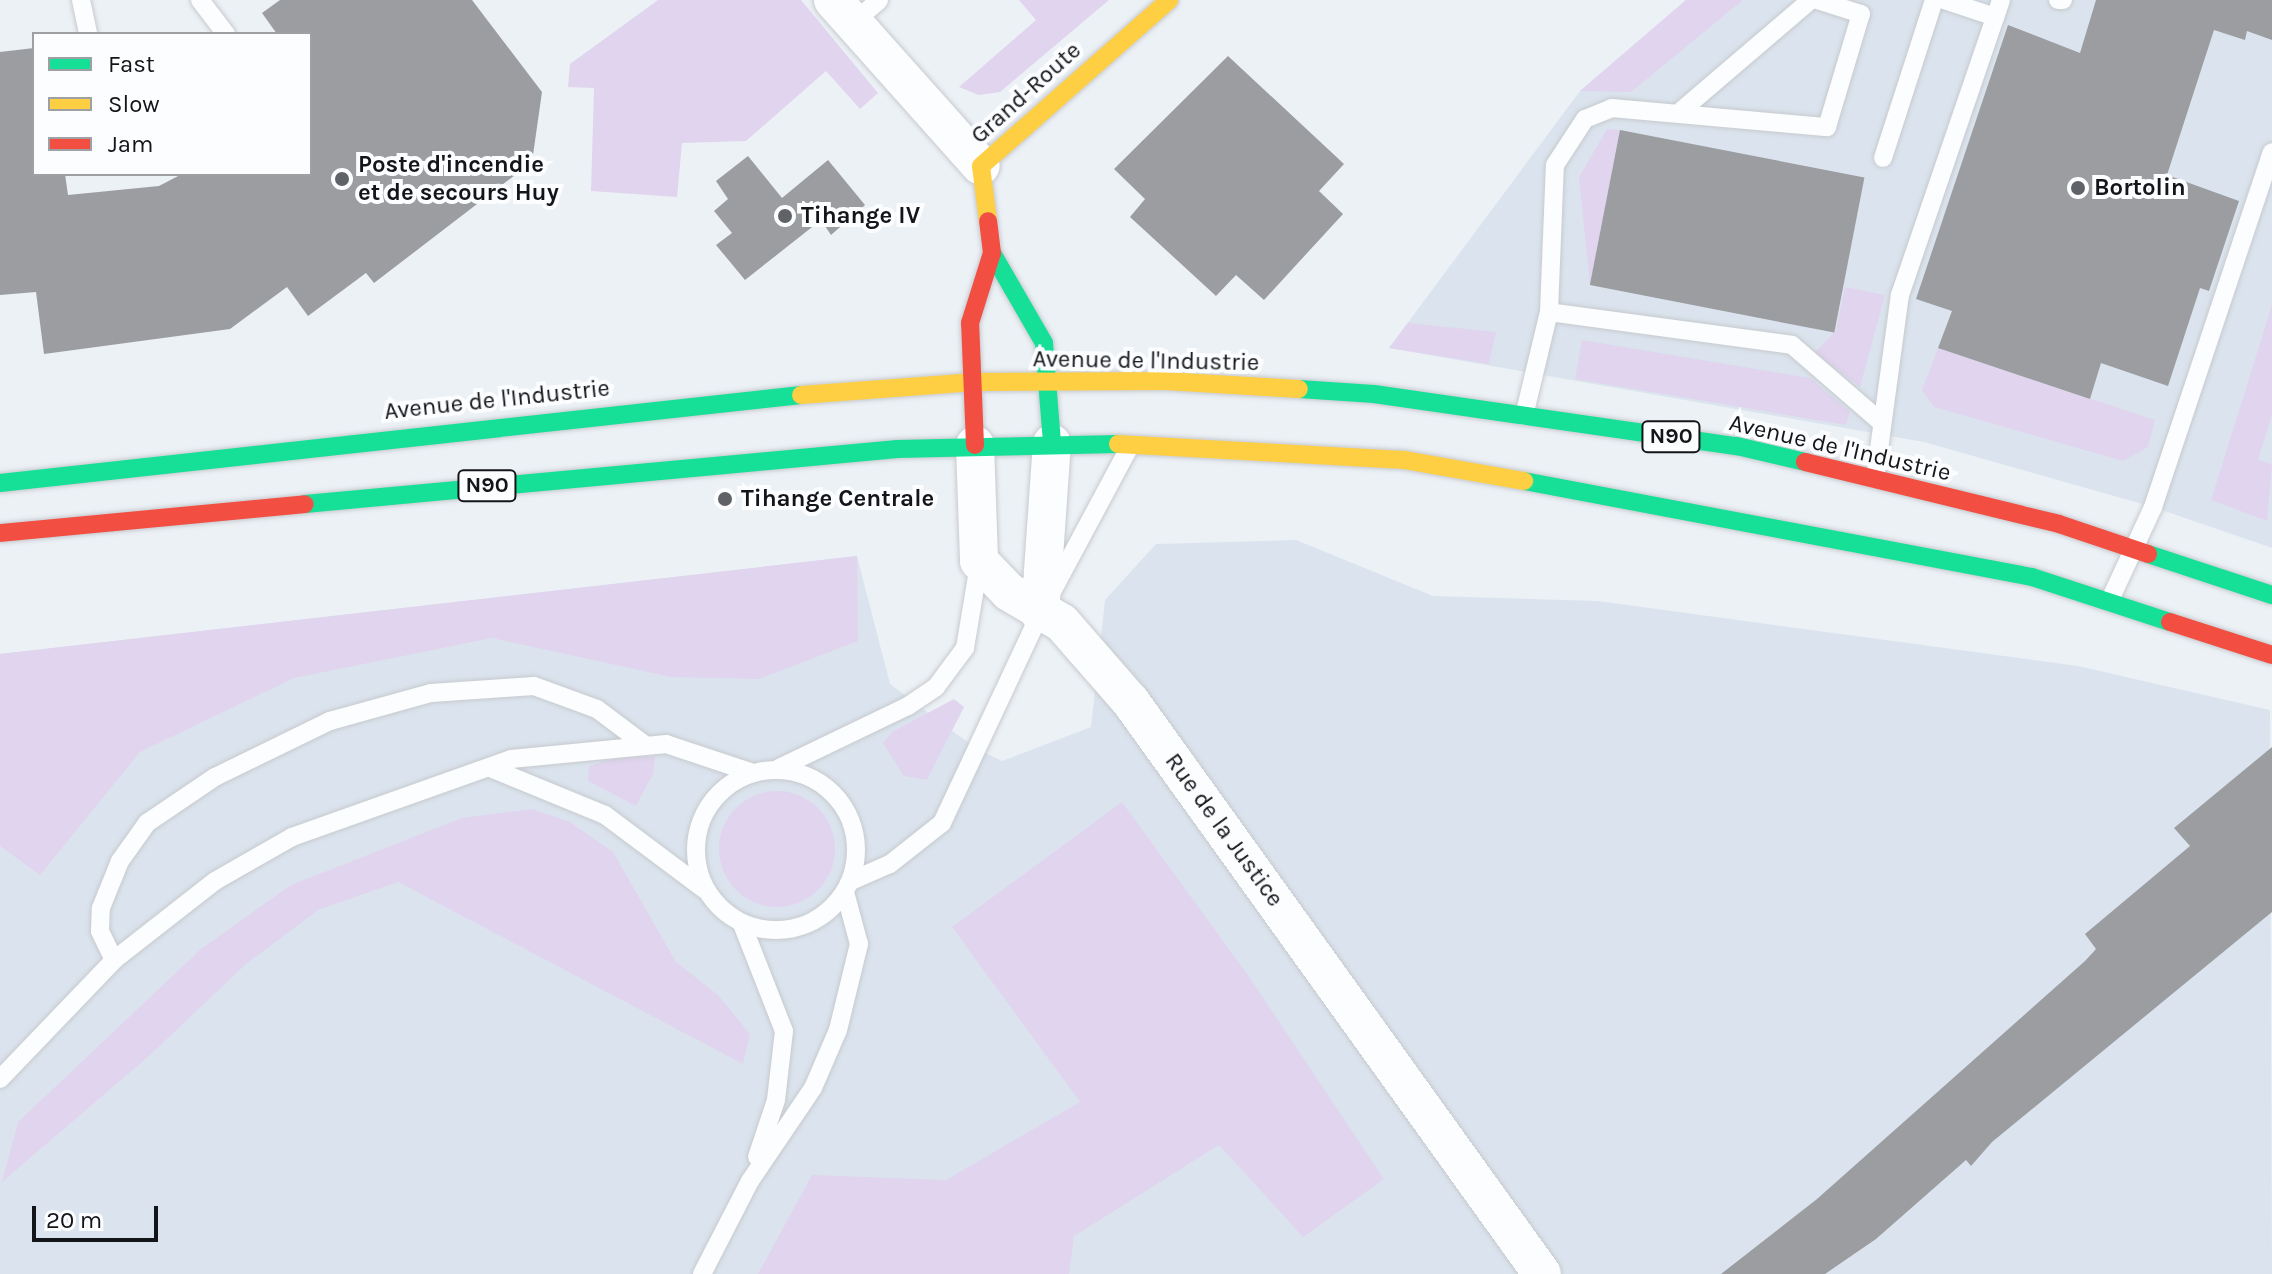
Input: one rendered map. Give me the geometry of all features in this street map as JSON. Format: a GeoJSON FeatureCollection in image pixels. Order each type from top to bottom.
{"type":"FeatureCollection","features":[{"type":"Feature","properties":{"kind":"main road","name":"Grand-Route"},"geometry":{"type":"LineString","coordinates":[[972,382],[970,323],[992,253],[981,166],[1169,0]]}},
{"type":"Feature","properties":{"kind":"main road"},"geometry":{"type":"LineString","coordinates":[[992,253],[1036,321],[1051,381],[1052,443]]}},
{"type":"Feature","properties":{"kind":"main road","name":"Avenue de l'Industrie"},"geometry":{"type":"LineString","coordinates":[[0,483],[717,401],[972,382],[1165,381],[1374,394],[1737,446],[2059,524],[2272,595]]}},
{"type":"Feature","properties":{"kind":"main road"},"geometry":{"type":"LineString","coordinates":[[972,382],[975,445]]}},
{"type":"Feature","properties":{"kind":"main road","name":"N90"},"geometry":{"type":"LineString","coordinates":[[0,533],[975,445],[1132,443],[1404,460],[1783,526],[2032,577],[2272,655]]}},
{"type":"Feature","properties":{"kind":"street"},"geometry":{"type":"LineString","coordinates":[[855,7],[981,166]]}},
{"type":"Feature","properties":{"kind":"street"},"geometry":{"type":"LineString","coordinates":[[1040,614],[1052,443]]}},
{"type":"Feature","properties":{"kind":"street"},"geometry":{"type":"LineString","coordinates":[[975,445],[979,561]]}},
{"type":"Feature","properties":{"kind":"street","name":"Rue de la Justice"},"geometry":{"type":"LineString","coordinates":[[979,561],[1040,614],[1062,623],[1131,702],[1542,1274]]}},
{"type":"Feature","properties":{"kind":"lane"},"geometry":{"type":"LineString","coordinates":[[81,0],[88,32]]}},
{"type":"Feature","properties":{"kind":"lane"},"geometry":{"type":"LineString","coordinates":[[200,0],[224,32]]}},
{"type":"Feature","properties":{"kind":"lane"},"geometry":{"type":"LineString","coordinates":[[1682,110],[1811,0]]}},
{"type":"Feature","properties":{"kind":"lane"},"geometry":{"type":"LineString","coordinates":[[1524,416],[1549,312],[1555,165],[1585,119],[1612,108],[1682,110],[1827,127],[1861,14],[1817,0]]}},
{"type":"Feature","properties":{"kind":"lane"},"geometry":{"type":"LineString","coordinates":[[1883,158],[1934,0]]}},
{"type":"Feature","properties":{"kind":"lane"},"geometry":{"type":"LineString","coordinates":[[1875,479],[1900,295],[1998,9],[1944,0]]}},
{"type":"Feature","properties":{"kind":"lane"},"geometry":{"type":"LineString","coordinates":[[2109,602],[2153,507],[2272,152]]}},
{"type":"Feature","properties":{"kind":"lane"},"geometry":{"type":"LineString","coordinates":[[1549,312],[1792,345],[1882,423]]}},
{"type":"Feature","properties":{"kind":"lane"},"geometry":{"type":"LineString","coordinates":[[742,924],[791,930],[831,910],[848,887],[890,864],[942,823],[1040,614],[1132,443]]}},
{"type":"Feature","properties":{"kind":"lane"},"geometry":{"type":"LineString","coordinates":[[778,768],[908,706],[936,687],[965,648],[979,561]]}},
{"type":"Feature","properties":{"kind":"lane"},"geometry":{"type":"LineString","coordinates":[[114,960],[100,931],[101,908],[120,861],[147,823],[215,777],[330,721],[431,693],[534,686],[597,709],[645,745]]}},
{"type":"Feature","properties":{"kind":"lane"},"geometry":{"type":"LineString","coordinates":[[0,1080],[114,960],[215,881],[292,837],[493,769],[511,759],[645,745],[701,752],[750,772]]}},
{"type":"Feature","properties":{"kind":"lane"},"geometry":{"type":"LineString","coordinates":[[702,1274],[750,1181],[813,1088],[838,1030],[859,944],[848,887],[857,845],[842,802],[798,771],[778,768],[750,772],[710,800],[694,854],[704,889]]}},
{"type":"Feature","properties":{"kind":"lane"},"geometry":{"type":"LineString","coordinates":[[493,769],[605,815],[704,889],[742,924],[784,1031],[776,1100],[750,1181]]}},
{"type":"Feature","properties":{"kind":"shaded area"},"geometry":{"type":"Polygon","coordinates":[[[658,0],[801,0],[878,93],[860,109],[826,71],[746,141],[682,143],[677,197],[591,191],[594,88],[568,87],[570,64],[658,0]]]}},
{"type":"Feature","properties":{"kind":"shaded area"},"geometry":{"type":"Polygon","coordinates":[[[1019,0],[1109,0],[1000,92],[979,95],[959,87],[1036,20],[1019,0]]]}},
{"type":"Feature","properties":{"kind":"shaded area"},"geometry":{"type":"Polygon","coordinates":[[[1686,0],[2272,0],[2272,548],[2153,507],[1924,442],[1389,348],[1580,91],[1686,0]]]}},
{"type":"Feature","properties":{"kind":"shaded area"},"geometry":{"type":"Polygon","coordinates":[[[1686,0],[1743,0],[1631,92],[1580,91],[1686,0]]]}},
{"type":"Feature","properties":{"kind":"shaded area"},"geometry":{"type":"Polygon","coordinates":[[[1607,129],[1620,130],[1590,285],[1579,177],[1607,129]]]}},
{"type":"Feature","properties":{"kind":"shaded area"},"geometry":{"type":"Polygon","coordinates":[[[1845,287],[1885,295],[1860,387],[1815,353],[1836,330],[1845,287]]]}},
{"type":"Feature","properties":{"kind":"shaded area"},"geometry":{"type":"Polygon","coordinates":[[[2272,305],[2272,415],[2258,460],[2272,464],[2267,521],[2211,500],[2272,305]]]}},
{"type":"Feature","properties":{"kind":"shaded area"},"geometry":{"type":"Polygon","coordinates":[[[1408,323],[1496,332],[1489,364],[1389,348],[1408,323]]]}},
{"type":"Feature","properties":{"kind":"shaded area"},"geometry":{"type":"Polygon","coordinates":[[[1582,340],[1810,378],[1850,412],[1846,425],[1575,379],[1582,340]]]}},
{"type":"Feature","properties":{"kind":"shaded area"},"geometry":{"type":"Polygon","coordinates":[[[1938,348],[2155,420],[2148,447],[2123,461],[1934,407],[1922,390],[1938,348]]]}},
{"type":"Feature","properties":{"kind":"shaded area"},"geometry":{"type":"Polygon","coordinates":[[[1296,540],[1433,596],[1598,601],[2078,666],[2270,710],[2272,1274],[0,1274],[0,654],[857,556],[890,684],[974,747],[1002,761],[1091,727],[1105,600],[1156,544],[1296,540]]]}},
{"type":"Feature","properties":{"kind":"shaded area"},"geometry":{"type":"Polygon","coordinates":[[[857,556],[858,641],[759,679],[671,677],[492,638],[294,678],[140,752],[40,875],[0,846],[0,654],[857,556]]]}},
{"type":"Feature","properties":{"kind":"shaded area"},"geometry":{"type":"Polygon","coordinates":[[[954,699],[964,707],[927,780],[904,776],[883,743],[892,732],[954,699]]]}},
{"type":"Feature","properties":{"kind":"shaded area"},"geometry":{"type":"Polygon","coordinates":[[[620,757],[655,757],[653,774],[636,806],[588,781],[589,766],[620,757]]]}},
{"type":"Feature","properties":{"kind":"shaded area"},"geometry":{"type":"Polygon","coordinates":[[[777,791],[799,795],[818,808],[831,827],[835,849],[831,871],[818,890],[799,903],[777,907],[755,903],[736,890],[723,871],[719,849],[723,827],[736,808],[755,795],[777,791]]]}},
{"type":"Feature","properties":{"kind":"shaded area"},"geometry":{"type":"Polygon","coordinates":[[[1122,802],[1250,978],[1384,1179],[1303,1237],[1219,1145],[1074,1236],[1069,1274],[758,1274],[812,1175],[946,1180],[1080,1102],[952,927],[1122,802]]]}},
{"type":"Feature","properties":{"kind":"shaded area"},"geometry":{"type":"Polygon","coordinates":[[[532,809],[570,822],[613,852],[676,962],[718,995],[750,1034],[743,1064],[398,882],[318,910],[246,964],[148,1057],[2,1182],[18,1122],[201,949],[291,885],[462,818],[532,809]]]}},
{"type":"Feature","properties":{"kind":"building","name":"Poste d'incendie et de secours Huy"},"geometry":{"type":"Polygon","coordinates":[[[280,0],[472,0],[542,92],[532,162],[374,283],[366,273],[308,316],[287,287],[230,329],[44,354],[36,292],[0,295],[0,52],[32,48],[32,176],[65,176],[68,195],[159,186],[178,176],[312,176],[312,32],[276,32],[262,13],[280,0]]]}},
{"type":"Feature","properties":{"kind":"building","name":"Bortolin"},"geometry":{"type":"Polygon","coordinates":[[[2096,0],[2272,0],[2272,40],[2247,31],[2245,40],[2214,30],[2167,175],[2239,201],[2209,291],[2200,288],[2168,386],[2101,363],[2090,399],[1938,348],[1952,311],[1916,299],[2008,25],[2080,53],[2096,0]]]}},
{"type":"Feature","properties":{"kind":"building"},"geometry":{"type":"Polygon","coordinates":[[[1228,56],[1344,164],[1319,191],[1343,214],[1264,300],[1236,275],[1216,296],[1130,217],[1145,199],[1114,169],[1228,56]]]}},
{"type":"Feature","properties":{"kind":"building"},"geometry":{"type":"Polygon","coordinates":[[[1620,130],[1864,178],[1834,333],[1590,285],[1620,130]]]}},
{"type":"Feature","properties":{"kind":"building","name":"Tihange IV"},"geometry":{"type":"Polygon","coordinates":[[[748,156],[782,198],[828,160],[865,205],[831,235],[821,220],[745,280],[716,245],[732,233],[714,211],[728,199],[716,181],[748,156]]]}},
{"type":"Feature","properties":{"kind":"building"},"geometry":{"type":"Polygon","coordinates":[[[2272,747],[2272,912],[1992,1142],[1971,1166],[1966,1160],[1876,1239],[1825,1274],[1721,1274],[1817,1199],[2085,961],[2096,949],[2085,934],[2190,846],[2174,828],[2272,747]]]}},
{"type":"Feature","properties":{"kind":"traffic: fast"},"geometry":{"type":"LineString","coordinates":[[992,253],[1044,343],[1052,443]]}},
{"type":"Feature","properties":{"kind":"traffic: fast"},"geometry":{"type":"LineString","coordinates":[[1299,389],[1374,394],[1737,446],[1805,462]]}},
{"type":"Feature","properties":{"kind":"traffic: fast"},"geometry":{"type":"LineString","coordinates":[[0,483],[801,395]]}},
{"type":"Feature","properties":{"kind":"traffic: fast"},"geometry":{"type":"LineString","coordinates":[[305,504],[897,449],[1118,444]]}},
{"type":"Feature","properties":{"kind":"traffic: fast"},"geometry":{"type":"LineString","coordinates":[[1524,481],[2032,577],[2170,622]]}},
{"type":"Feature","properties":{"kind":"traffic: fast"},"geometry":{"type":"LineString","coordinates":[[2148,554],[2272,595]]}},
{"type":"Feature","properties":{"kind":"traffic: slow"},"geometry":{"type":"LineString","coordinates":[[988,221],[981,166],[1169,0]]}},
{"type":"Feature","properties":{"kind":"traffic: slow"},"geometry":{"type":"LineString","coordinates":[[801,395],[972,382],[1165,381],[1299,389]]}},
{"type":"Feature","properties":{"kind":"traffic: slow"},"geometry":{"type":"LineString","coordinates":[[1118,444],[1404,460],[1524,481]]}},
{"type":"Feature","properties":{"kind":"traffic: jam"},"geometry":{"type":"LineString","coordinates":[[975,445],[970,323],[992,253],[988,221]]}},
{"type":"Feature","properties":{"kind":"traffic: jam"},"geometry":{"type":"LineString","coordinates":[[1805,462],[2059,524],[2148,554]]}},
{"type":"Feature","properties":{"kind":"traffic: jam"},"geometry":{"type":"LineString","coordinates":[[0,533],[305,504]]}},
{"type":"Feature","properties":{"kind":"traffic: jam"},"geometry":{"type":"LineString","coordinates":[[2170,622],[2272,655]]}},
{"type":"Feature","properties":{"kind":"place","name":"Poste d'incendie et de secours Huy"},"geometry":{"type":"Point","coordinates":[342,179]}},
{"type":"Feature","properties":{"kind":"place","name":"Bortolin"},"geometry":{"type":"Point","coordinates":[2078,188]}},
{"type":"Feature","properties":{"kind":"place","name":"Tihange IV"},"geometry":{"type":"Point","coordinates":[785,216]}},
{"type":"Feature","properties":{"kind":"place","name":"Tihange Centrale"},"geometry":{"type":"Point","coordinates":[725,499]}}]}
